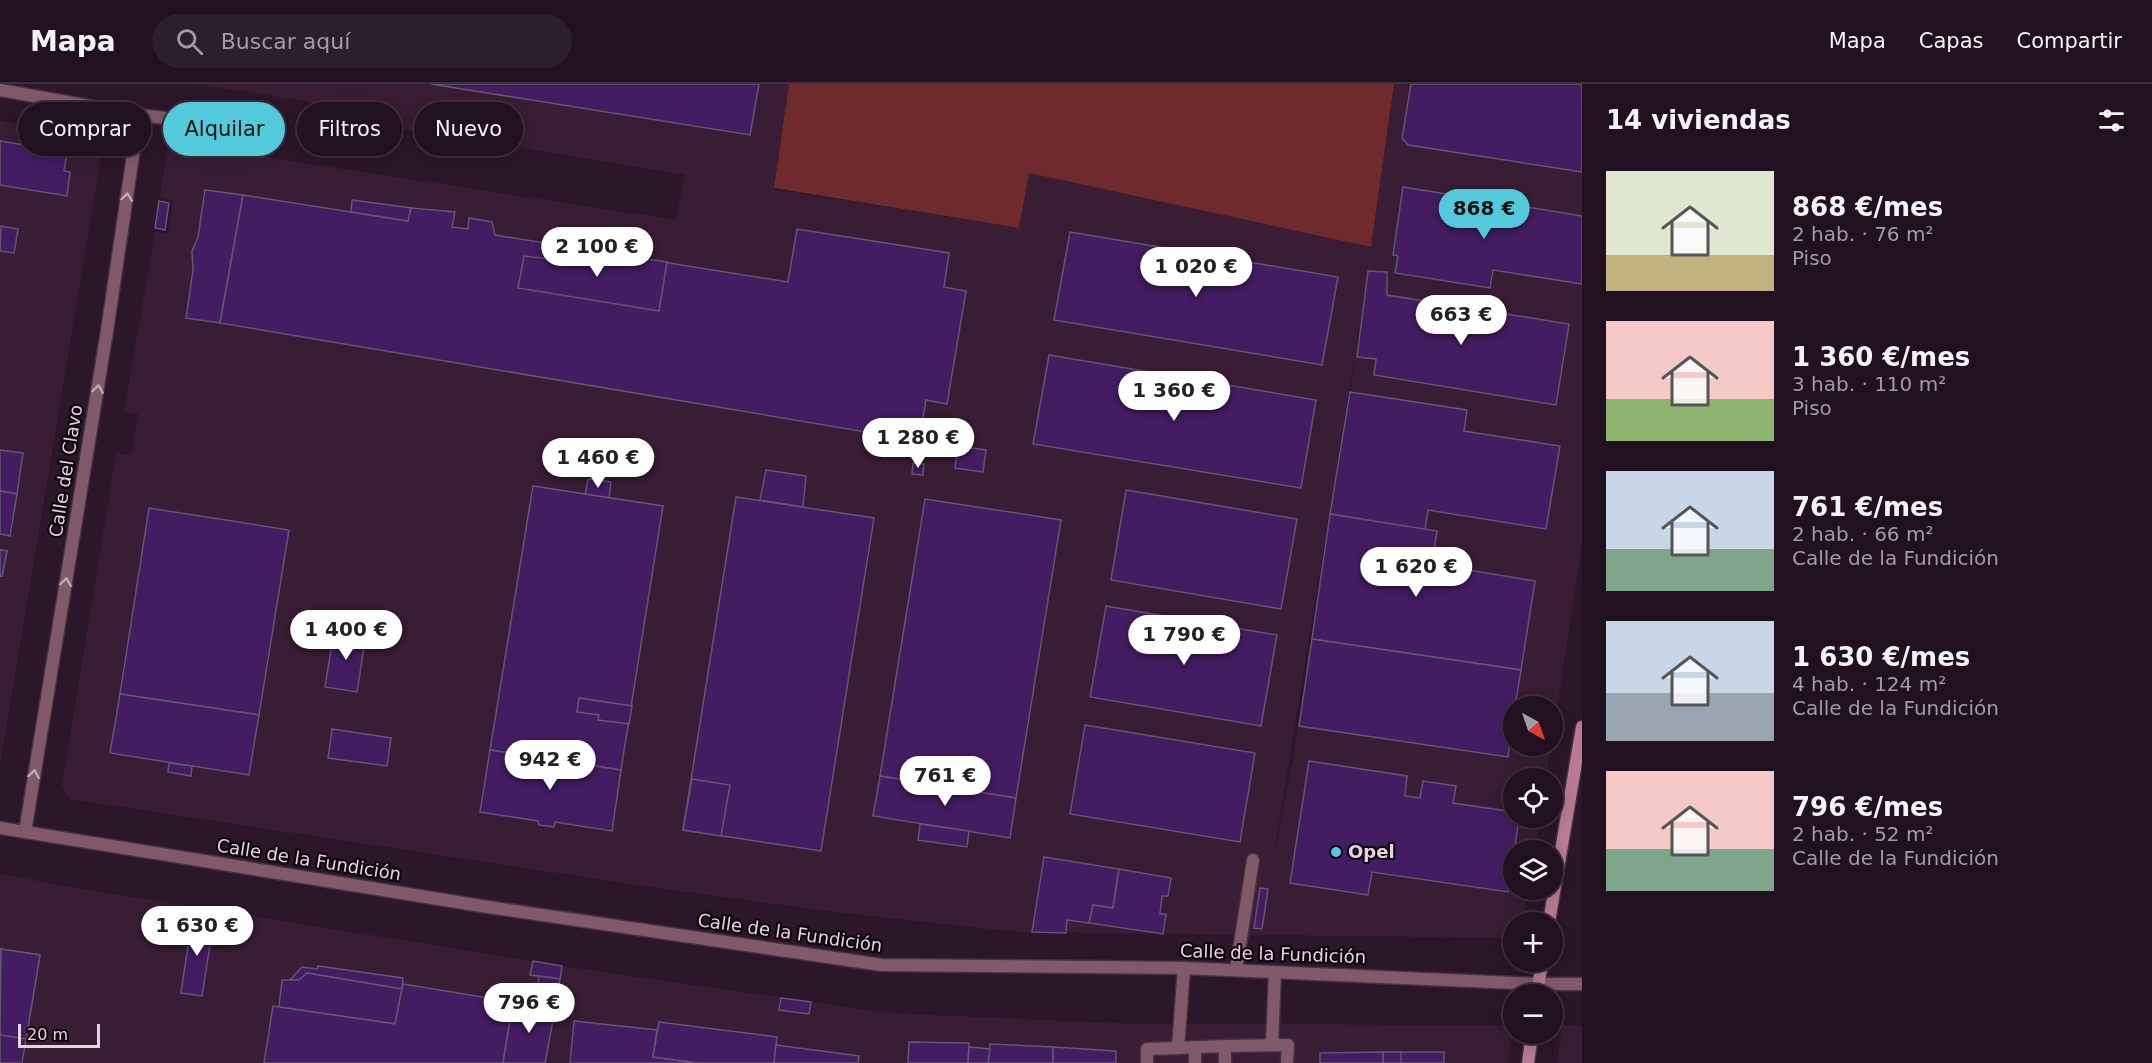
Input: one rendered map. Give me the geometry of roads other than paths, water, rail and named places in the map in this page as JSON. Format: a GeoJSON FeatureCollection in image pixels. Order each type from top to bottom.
{"type":"FeatureCollection","features":[{"type":"Feature","properties":{"kind":"street"},"geometry":{"type":"LineString","coordinates":[[0,90],[67,102]]}},
{"type":"Feature","properties":{"kind":"street","name":"Calle del Clavo"},"geometry":{"type":"LineString","coordinates":[[25,832],[107,331],[133,156]]}},
{"type":"Feature","properties":{"kind":"street"},"geometry":{"type":"LineString","coordinates":[[1551,912],[1582,728]]}},
{"type":"Feature","properties":{"kind":"street","name":"Calle de la Fundición"},"geometry":{"type":"LineString","coordinates":[[0,828],[488,907],[882,965],[1184,968],[1503,987]]}},
{"type":"Feature","properties":{"kind":"street"},"geometry":{"type":"LineString","coordinates":[[1236,970],[1253,860]]}},
{"type":"Feature","properties":{"kind":"street"},"geometry":{"type":"LineString","coordinates":[[1178,1048],[1184,968]]}},
{"type":"Feature","properties":{"kind":"street"},"geometry":{"type":"LineString","coordinates":[[1272,1045],[1275,972]]}},
{"type":"Feature","properties":{"kind":"street","name":"Calle de la Fundición"},"geometry":{"type":"LineString","coordinates":[[1563,986],[1582,984]]}},
{"type":"Feature","properties":{"kind":"street"},"geometry":{"type":"LineString","coordinates":[[1528,1063],[1531,1044]]}},
{"type":"Feature","properties":{"kind":"street"},"geometry":{"type":"LineString","coordinates":[[1147,1063],[1147,1049],[1288,1045],[1287,1063]]}},
{"type":"Feature","properties":{"kind":"street"},"geometry":{"type":"LineString","coordinates":[[1225,1046],[1225,1063]]}},
{"type":"Feature","properties":{"kind":"street"},"geometry":{"type":"LineString","coordinates":[[1195,1047],[1195,1063]]}},
{"type":"Feature","properties":{"kind":"place","name":"Opel"},"geometry":{"type":"Point","coordinates":[1336,852]}}]}
